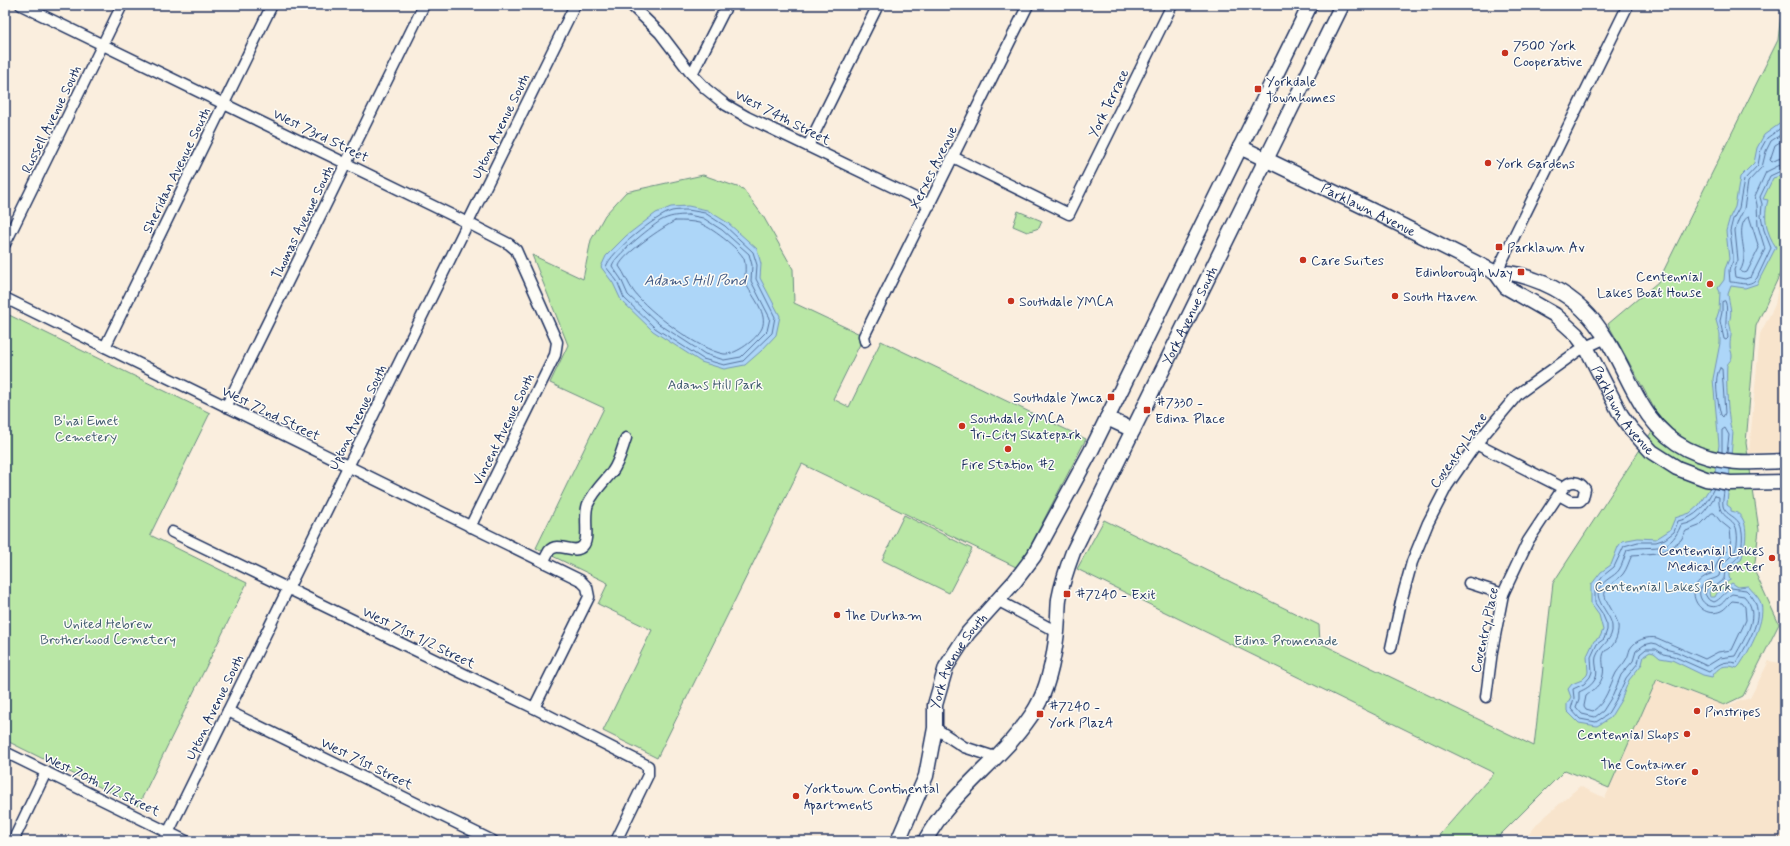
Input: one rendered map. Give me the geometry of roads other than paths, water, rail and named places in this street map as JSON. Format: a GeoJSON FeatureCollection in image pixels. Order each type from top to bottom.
{"type":"FeatureCollection","features":[{"type":"Feature","properties":{"kind":"street","name":"West 73rd Street"},"geometry":{"type":"LineString","coordinates":[[21,5],[509,244],[516,250],[556,342]]}},
{"type":"Feature","properties":{"kind":"street","name":"Russell Avenue South"},"geometry":{"type":"LineString","coordinates":[[5,244],[122,5]]}},
{"type":"Feature","properties":{"kind":"street","name":"Sheridan Avenue South"},"geometry":{"type":"LineString","coordinates":[[105,346],[272,5]]}},
{"type":"Feature","properties":{"kind":"street","name":"Thomas Avenue South"},"geometry":{"type":"LineString","coordinates":[[226,407],[424,5]]}},
{"type":"Feature","properties":{"kind":"street","name":"Upton Avenue South"},"geometry":{"type":"LineString","coordinates":[[166,837],[575,5]]}},
{"type":"Feature","properties":{"kind":"street","name":"West 74th Street"},"geometry":{"type":"LineString","coordinates":[[631,5],[660,33],[692,74],[706,89],[726,104],[747,117],[930,205]]}},
{"type":"Feature","properties":{"kind":"street"},"geometry":{"type":"LineString","coordinates":[[692,74],[727,5]]}},
{"type":"Feature","properties":{"kind":"street"},"geometry":{"type":"LineString","coordinates":[[808,146],[878,5]]}},
{"type":"Feature","properties":{"kind":"street","name":"Xerxes Avenue"},"geometry":{"type":"LineString","coordinates":[[864,341],[864,336],[1028,5]]}},
{"type":"Feature","properties":{"kind":"street","name":"York Terrace"},"geometry":{"type":"LineString","coordinates":[[953,157],[1069,214],[1172,5]]}},
{"type":"Feature","properties":{"kind":"street","name":"York Avenue South"},"geometry":{"type":"LineString","coordinates":[[898,841],[926,776],[935,728],[935,705],[946,667],[968,633],[1034,556],[1107,418],[1310,5]]}},
{"type":"Feature","properties":{"kind":"street","name":"York Avenue South"},"geometry":{"type":"LineString","coordinates":[[925,841],[955,798],[1018,734],[1036,707],[1051,669],[1057,632],[1059,599],[1073,552],[1342,5]]}},
{"type":"Feature","properties":{"kind":"street"},"geometry":{"type":"LineString","coordinates":[[1496,273],[1628,5]]}},
{"type":"Feature","properties":{"kind":"street","name":"Parklawn Avenue"},"geometry":{"type":"LineString","coordinates":[[1240,147],[1496,273],[1506,287],[1542,307],[1566,324],[1586,347],[1621,415],[1631,429],[1652,452],[1664,460],[1682,470],[1706,479],[1730,483],[1753,484],[1785,482]]}},
{"type":"Feature","properties":{"kind":"street","name":"Parklawn Avenue"},"geometry":{"type":"LineString","coordinates":[[1496,273],[1512,272],[1548,286],[1560,292],[1588,316],[1606,338],[1638,401],[1658,427],[1674,441],[1687,449],[1711,459],[1732,463],[1785,461]]}},
{"type":"Feature","properties":{"kind":"street","name":"West 72nd Street"},"geometry":{"type":"LineString","coordinates":[[5,298],[580,580],[587,587],[589,598],[534,708]]}},
{"type":"Feature","properties":{"kind":"street","name":"Coventry Lane"},"geometry":{"type":"LineString","coordinates":[[1391,648],[1410,567],[1447,486],[1476,444],[1518,394],[1578,351],[1606,338]]}},
{"type":"Feature","properties":{"kind":"street","name":"Vincent Avenue South"},"geometry":{"type":"LineString","coordinates":[[470,526],[556,354],[556,342]]}},
{"type":"Feature","properties":{"kind":"street"},"geometry":{"type":"LineString","coordinates":[[1107,418],[1133,430]]}},
{"type":"Feature","properties":{"kind":"street"},"geometry":{"type":"LineString","coordinates":[[544,562],[550,551],[557,546],[578,549],[583,546],[586,539],[585,520],[588,505],[597,487],[612,471],[626,438]]}},
{"type":"Feature","properties":{"kind":"street","name":"Coventry Place"},"geometry":{"type":"LineString","coordinates":[[1476,444],[1561,491],[1528,541],[1503,594],[1492,651],[1486,697]]}},
{"type":"Feature","properties":{"kind":"street","name":"West 71st 1/2 Street"},"geometry":{"type":"LineString","coordinates":[[172,532],[534,708],[648,766],[649,770],[616,841]]}},
{"type":"Feature","properties":{"kind":"street"},"geometry":{"type":"LineString","coordinates":[[1469,584],[1503,594]]}},
{"type":"Feature","properties":{"kind":"street","name":"York Avenue South"},"geometry":{"type":"LineString","coordinates":[[997,600],[1057,632]]}},
{"type":"Feature","properties":{"kind":"street","name":"West 71st Street"},"geometry":{"type":"LineString","coordinates":[[228,711],[493,841]]}},
{"type":"Feature","properties":{"kind":"street","name":"York Avenue South"},"geometry":{"type":"LineString","coordinates":[[935,728],[964,747],[995,758]]}},
{"type":"Feature","properties":{"kind":"street","name":"West 70th 1/2 Street"},"geometry":{"type":"LineString","coordinates":[[5,752],[46,772],[166,837],[186,841]]}},
{"type":"Feature","properties":{"kind":"street"},"geometry":{"type":"LineString","coordinates":[[13,841],[46,772]]}},
{"type":"Feature","properties":{"kind":"water"},"geometry":{"type":"Polygon","coordinates":[[[1785,120],[1785,171],[1780,176],[1773,178],[1763,199],[1768,200],[1766,206],[1766,224],[1776,247],[1757,284],[1745,288],[1731,286],[1728,294],[1731,311],[1729,322],[1731,330],[1730,346],[1732,356],[1727,365],[1727,388],[1729,421],[1733,432],[1727,505],[1731,508],[1731,511],[1738,513],[1742,518],[1745,524],[1746,539],[1741,560],[1733,566],[1729,573],[1730,580],[1716,590],[1710,590],[1709,593],[1710,597],[1715,597],[1717,593],[1732,583],[1738,587],[1748,586],[1760,601],[1762,616],[1760,625],[1748,652],[1739,666],[1737,668],[1726,666],[1720,668],[1712,677],[1703,675],[1672,660],[1660,658],[1654,653],[1650,652],[1644,656],[1642,664],[1629,680],[1621,700],[1610,718],[1597,726],[1579,723],[1567,711],[1567,704],[1571,697],[1568,689],[1572,684],[1582,680],[1587,675],[1587,656],[1594,641],[1600,637],[1603,630],[1599,615],[1591,604],[1591,585],[1601,572],[1611,565],[1622,541],[1638,538],[1656,539],[1670,530],[1675,518],[1690,513],[1699,505],[1709,489],[1715,473],[1719,445],[1713,379],[1720,343],[1720,334],[1716,320],[1719,311],[1720,292],[1718,288],[1724,280],[1725,269],[1729,259],[1726,231],[1735,207],[1740,177],[1754,163],[1757,148],[1764,135],[1785,120]]]}},
{"type":"Feature","properties":{"kind":"water","name":"Adams Hill Pond"},"geometry":{"type":"Polygon","coordinates":[[[688,206],[707,210],[728,223],[757,249],[761,264],[760,278],[780,316],[776,335],[745,365],[724,369],[701,362],[653,331],[621,300],[613,283],[601,267],[606,256],[626,236],[656,213],[671,207],[688,206]]]}},
{"type":"Feature","properties":{"kind":"place","name":"7500 York Cooperative"},"geometry":{"type":"Point","coordinates":[1505,53]}},
{"type":"Feature","properties":{"kind":"place","name":"Yorkdale Townhomes"},"geometry":{"type":"Point","coordinates":[1258,89]}},
{"type":"Feature","properties":{"kind":"place","name":"York Gardens"},"geometry":{"type":"Point","coordinates":[1488,163]}},
{"type":"Feature","properties":{"kind":"place","name":"Parklawn Av"},"geometry":{"type":"Point","coordinates":[1499,247]}},
{"type":"Feature","properties":{"kind":"place","name":"Care Suites"},"geometry":{"type":"Point","coordinates":[1303,260]}},
{"type":"Feature","properties":{"kind":"place","name":"Edinborough Way"},"geometry":{"type":"Point","coordinates":[1521,272]}},
{"type":"Feature","properties":{"kind":"place","name":"Centennial Lakes Boat House"},"geometry":{"type":"Point","coordinates":[1710,284]}},
{"type":"Feature","properties":{"kind":"place","name":"South Haven"},"geometry":{"type":"Point","coordinates":[1395,296]}},
{"type":"Feature","properties":{"kind":"place","name":"Southdale YMCA"},"geometry":{"type":"Point","coordinates":[1011,301]}},
{"type":"Feature","properties":{"kind":"place","name":"Southdale Ymca"},"geometry":{"type":"Point","coordinates":[1111,397]}},
{"type":"Feature","properties":{"kind":"place","name":"#7330 - Edina Place"},"geometry":{"type":"Point","coordinates":[1147,410]}},
{"type":"Feature","properties":{"kind":"place","name":"Southdale YMCA Tri-City Skatepark"},"geometry":{"type":"Point","coordinates":[962,426]}},
{"type":"Feature","properties":{"kind":"place","name":"Fire Station #2"},"geometry":{"type":"Point","coordinates":[1008,449]}},
{"type":"Feature","properties":{"kind":"place","name":"Centennial Lakes Medical Center"},"geometry":{"type":"Point","coordinates":[1772,558]}},
{"type":"Feature","properties":{"kind":"place","name":"#7240 - Exit"},"geometry":{"type":"Point","coordinates":[1067,594]}},
{"type":"Feature","properties":{"kind":"place","name":"The Durham"},"geometry":{"type":"Point","coordinates":[837,615]}},
{"type":"Feature","properties":{"kind":"place","name":"Pinstripes"},"geometry":{"type":"Point","coordinates":[1697,711]}},
{"type":"Feature","properties":{"kind":"place","name":"#7240 - York PlazA"},"geometry":{"type":"Point","coordinates":[1040,714]}},
{"type":"Feature","properties":{"kind":"place","name":"Centennial Shops"},"geometry":{"type":"Point","coordinates":[1687,734]}},
{"type":"Feature","properties":{"kind":"place","name":"The Container Store"},"geometry":{"type":"Point","coordinates":[1695,772]}},
{"type":"Feature","properties":{"kind":"place","name":"Yorktown Continental Apartments"},"geometry":{"type":"Point","coordinates":[796,796]}},
{"type":"Feature","properties":{"kind":"park label","name":"Adams Hill Park"},"geometry":{"type":"Point","coordinates":[715,384]}},
{"type":"Feature","properties":{"kind":"park label","name":"B'nai Emet Cemetery"},"geometry":{"type":"Point","coordinates":[86,428]}},
{"type":"Feature","properties":{"kind":"park label","name":"Centennial Lakes Park"},"geometry":{"type":"Point","coordinates":[1663,586]}},
{"type":"Feature","properties":{"kind":"park label","name":"United Hebrew Brotherhood Cemetery"},"geometry":{"type":"Point","coordinates":[108,632]}},
{"type":"Feature","properties":{"kind":"park label","name":"Edina Promenade"},"geometry":{"type":"Point","coordinates":[1286,640]}}]}
